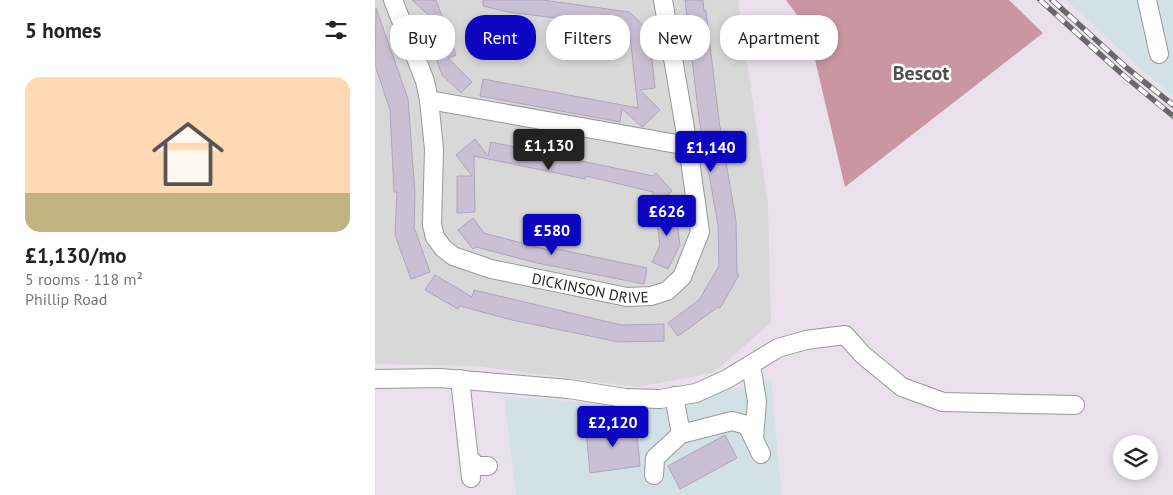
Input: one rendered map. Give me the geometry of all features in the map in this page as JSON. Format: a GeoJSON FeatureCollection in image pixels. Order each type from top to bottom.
{"type":"FeatureCollection","features":[{"type":"Feature","properties":{"kind":"street","name":"DICKINSON DRIVE"},"geometry":{"type":"LineString","coordinates":[[393,0],[425,81],[429,100],[434,149],[432,224],[435,237],[443,248],[453,256],[491,268],[627,297],[651,296],[667,291],[682,277],[700,232],[688,146],[663,0]]}},
{"type":"Feature","properties":{"kind":"street"},"geometry":{"type":"LineString","coordinates":[[1147,0],[1159,54]]}},
{"type":"Feature","properties":{"kind":"street"},"geometry":{"type":"LineString","coordinates":[[429,100],[688,146]]}},
{"type":"Feature","properties":{"kind":"street"},"geometry":{"type":"LineString","coordinates":[[375,379],[460,380],[569,389],[625,398],[674,396],[696,393],[751,365],[778,348],[806,340],[845,335],[863,355],[902,387],[943,402],[1075,405]]}},
{"type":"Feature","properties":{"kind":"street"},"geometry":{"type":"LineString","coordinates":[[654,475],[655,458],[681,434],[732,421],[747,425],[757,446],[757,401],[751,365]]}},
{"type":"Feature","properties":{"kind":"street"},"geometry":{"type":"LineString","coordinates":[[460,380],[471,478]]}},
{"type":"Feature","properties":{"kind":"street"},"geometry":{"type":"LineString","coordinates":[[674,396],[681,434]]}},
{"type":"Feature","properties":{"kind":"street"},"geometry":{"type":"LineString","coordinates":[[469,458],[477,466],[488,466]]}},
{"type":"Feature","properties":{"kind":"shaded area"},"geometry":{"type":"Polygon","coordinates":[[[375,0],[738,0],[740,15],[720,15],[720,60],[747,60],[768,205],[771,323],[713,373],[637,387],[476,366],[375,364],[375,0]]]}},
{"type":"Feature","properties":{"kind":"shaded area"},"geometry":{"type":"Polygon","coordinates":[[[786,0],[1009,0],[1043,33],[845,187],[815,60],[838,60],[838,15],[797,15],[786,0]]]}},
{"type":"Feature","properties":{"kind":"shaded area"},"geometry":{"type":"Polygon","coordinates":[[[1066,0],[1173,0],[1173,96],[1149,76],[1066,0]]]}},
{"type":"Feature","properties":{"kind":"shaded area"},"geometry":{"type":"Polygon","coordinates":[[[771,380],[782,495],[516,495],[504,397],[657,406],[771,380]]]}},
{"type":"Feature","properties":{"kind":"building"},"geometry":{"type":"Polygon","coordinates":[[[412,0],[436,0],[441,15],[428,15],[412,0]]]}},
{"type":"Feature","properties":{"kind":"building"},"geometry":{"type":"Polygon","coordinates":[[[483,0],[543,0],[629,12],[640,22],[640,60],[652,60],[655,88],[640,90],[660,110],[642,127],[622,109],[620,122],[480,96],[483,79],[638,108],[630,36],[630,15],[546,15],[546,17],[508,12],[483,6],[483,0]]]}},
{"type":"Feature","properties":{"kind":"building"},"geometry":{"type":"Polygon","coordinates":[[[685,0],[703,0],[704,11],[706,11],[706,15],[687,15],[685,0]]]}},
{"type":"Feature","properties":{"kind":"building"},"geometry":{"type":"Polygon","coordinates":[[[376,8],[390,48],[390,60],[394,60],[408,99],[415,194],[414,227],[430,272],[411,279],[395,235],[397,192],[394,192],[390,110],[375,65],[376,8]]]}},
{"type":"Feature","properties":{"kind":"building"},"geometry":{"type":"Polygon","coordinates":[[[710,45],[719,121],[736,221],[737,274],[739,275],[720,308],[718,307],[678,336],[668,323],[699,300],[719,266],[718,225],[699,118],[692,60],[710,60],[710,45]]]}},
{"type":"Feature","properties":{"kind":"building"},"geometry":{"type":"Polygon","coordinates":[[[437,60],[450,60],[472,82],[461,93],[442,75],[437,60]]]}},
{"type":"Feature","properties":{"kind":"building"},"geometry":{"type":"Polygon","coordinates":[[[475,139],[488,156],[491,142],[653,176],[656,173],[672,191],[655,207],[653,192],[586,176],[585,179],[474,156],[475,212],[457,213],[457,176],[472,176],[456,155],[475,139]]]}},
{"type":"Feature","properties":{"kind":"building"},"geometry":{"type":"Polygon","coordinates":[[[675,207],[680,245],[668,269],[652,262],[660,245],[655,210],[675,207]]]}},
{"type":"Feature","properties":{"kind":"building"},"geometry":{"type":"Polygon","coordinates":[[[473,218],[484,233],[548,250],[548,247],[647,268],[644,284],[537,263],[476,247],[473,249],[458,230],[473,218]]]}},
{"type":"Feature","properties":{"kind":"building"},"geometry":{"type":"Polygon","coordinates":[[[435,275],[472,297],[474,290],[621,325],[664,324],[664,341],[619,342],[512,320],[460,306],[458,309],[425,290],[435,275]]]}},
{"type":"Feature","properties":{"kind":"building"},"geometry":{"type":"Polygon","coordinates":[[[636,424],[640,466],[590,473],[586,429],[636,424]]]}},
{"type":"Feature","properties":{"kind":"building"},"geometry":{"type":"Polygon","coordinates":[[[725,435],[737,458],[680,489],[668,466],[725,435]]]}},
{"type":"Feature","properties":{"kind":"railway"},"geometry":{"type":"LineString","coordinates":[[1040,0],[1122,74],[1173,116]]}},
{"type":"Feature","properties":{"kind":"railway"},"geometry":{"type":"LineString","coordinates":[[1052,0],[1127,68],[1173,105]]}},
{"type":"Feature","properties":{"kind":"district","name":"Bescot"},"geometry":{"type":"Point","coordinates":[921,73]}}]}
